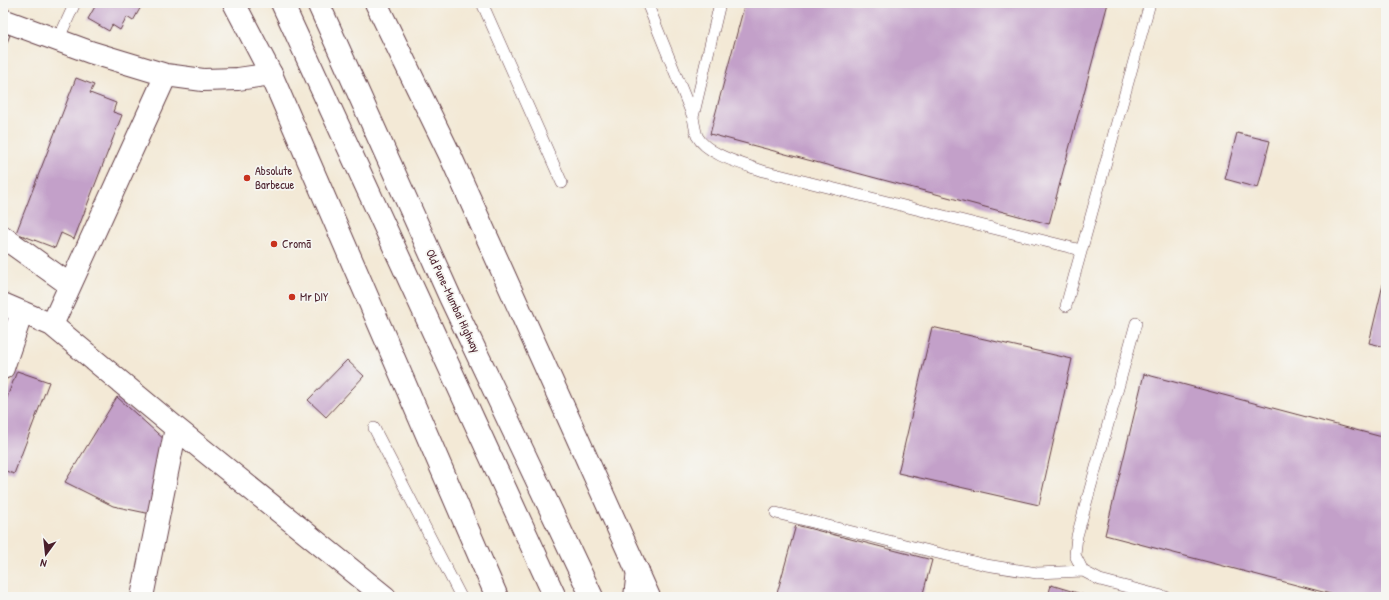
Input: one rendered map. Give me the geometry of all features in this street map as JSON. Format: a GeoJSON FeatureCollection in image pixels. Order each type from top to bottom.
{"type":"FeatureCollection","features":[{"type":"Feature","properties":{"kind":"main road"},"geometry":{"type":"LineString","coordinates":[[234,3],[271,74],[497,597]]}},
{"type":"Feature","properties":{"kind":"main road"},"geometry":{"type":"LineString","coordinates":[[282,3],[555,597]]}},
{"type":"Feature","properties":{"kind":"main road","name":"Old Pune–Mumbai Highway"},"geometry":{"type":"LineString","coordinates":[[318,3],[450,297],[592,597]]}},
{"type":"Feature","properties":{"kind":"main road"},"geometry":{"type":"LineString","coordinates":[[376,3],[454,162],[649,597]]}},
{"type":"Feature","properties":{"kind":"main road"},"geometry":{"type":"LineString","coordinates":[[3,20],[90,52],[166,74],[203,80],[238,80],[271,74]]}},
{"type":"Feature","properties":{"kind":"main road"},"geometry":{"type":"LineString","coordinates":[[52,325],[166,74]]}},
{"type":"Feature","properties":{"kind":"main road"},"geometry":{"type":"LineString","coordinates":[[3,237],[70,285]]}},
{"type":"Feature","properties":{"kind":"main road"},"geometry":{"type":"LineString","coordinates":[[3,368],[12,308],[52,325],[176,428],[385,597]]}},
{"type":"Feature","properties":{"kind":"main road"},"geometry":{"type":"LineString","coordinates":[[142,597],[176,428]]}},
{"type":"Feature","properties":{"kind":"main road"},"geometry":{"type":"LineString","coordinates":[[635,597],[638,572]]}},
{"type":"Feature","properties":{"kind":"lane"},"geometry":{"type":"LineString","coordinates":[[58,40],[75,3]]}},
{"type":"Feature","properties":{"kind":"lane"},"geometry":{"type":"LineString","coordinates":[[482,3],[562,182]]}},
{"type":"Feature","properties":{"kind":"lane"},"geometry":{"type":"LineString","coordinates":[[647,3],[693,117],[698,136],[710,149],[724,158],[762,171],[1081,250]]}},
{"type":"Feature","properties":{"kind":"lane"},"geometry":{"type":"LineString","coordinates":[[693,117],[720,3]]}},
{"type":"Feature","properties":{"kind":"lane"},"geometry":{"type":"LineString","coordinates":[[1066,306],[1150,3]]}},
{"type":"Feature","properties":{"kind":"lane"},"geometry":{"type":"LineString","coordinates":[[1083,571],[1075,556],[1077,536],[1136,323]]}},
{"type":"Feature","properties":{"kind":"lane"},"geometry":{"type":"LineString","coordinates":[[374,428],[462,597]]}},
{"type":"Feature","properties":{"kind":"lane"},"geometry":{"type":"LineString","coordinates":[[776,513],[986,565],[1037,573],[1083,571],[1100,580],[1166,597]]}},
{"type":"Feature","properties":{"kind":"building"},"geometry":{"type":"Polygon","coordinates":[[[97,3],[143,3],[133,21],[127,17],[120,30],[112,25],[109,31],[88,19],[97,3]]]}},
{"type":"Feature","properties":{"kind":"building"},"geometry":{"type":"Polygon","coordinates":[[[745,3],[1108,3],[1049,224],[710,134],[745,3]]]}},
{"type":"Feature","properties":{"kind":"building"},"geometry":{"type":"Polygon","coordinates":[[[3,33],[10,35],[3,53],[3,33]]]}},
{"type":"Feature","properties":{"kind":"building"},"geometry":{"type":"Polygon","coordinates":[[[76,78],[94,85],[90,93],[116,103],[113,112],[122,115],[74,239],[61,233],[55,248],[16,233],[76,78]]]}},
{"type":"Feature","properties":{"kind":"building"},"geometry":{"type":"Polygon","coordinates":[[[1237,133],[1270,141],[1258,188],[1225,179],[1237,133]]]}},
{"type":"Feature","properties":{"kind":"building"},"geometry":{"type":"Polygon","coordinates":[[[1386,276],[1386,347],[1369,343],[1386,276]]]}},
{"type":"Feature","properties":{"kind":"building"},"geometry":{"type":"Polygon","coordinates":[[[932,327],[1072,359],[1039,505],[898,473],[932,327]]]}},
{"type":"Feature","properties":{"kind":"building"},"geometry":{"type":"Polygon","coordinates":[[[347,360],[364,376],[326,417],[308,400],[347,360]]]}},
{"type":"Feature","properties":{"kind":"building"},"geometry":{"type":"Polygon","coordinates":[[[17,371],[49,382],[14,474],[3,470],[3,408],[17,371]]]}},
{"type":"Feature","properties":{"kind":"building"},"geometry":{"type":"Polygon","coordinates":[[[1144,374],[1386,438],[1386,597],[1342,597],[1105,535],[1144,374]]]}},
{"type":"Feature","properties":{"kind":"building"},"geometry":{"type":"Polygon","coordinates":[[[117,397],[166,441],[151,514],[113,506],[65,482],[117,397]]]}},
{"type":"Feature","properties":{"kind":"building"},"geometry":{"type":"Polygon","coordinates":[[[796,525],[932,560],[922,597],[776,597],[796,525]]]}},
{"type":"Feature","properties":{"kind":"building"},"geometry":{"type":"Polygon","coordinates":[[[1051,585],[1091,597],[1048,597],[1051,585]]]}},
{"type":"Feature","properties":{"kind":"place","name":"Absolute Barbecue"},"geometry":{"type":"Point","coordinates":[247,178]}},
{"type":"Feature","properties":{"kind":"place","name":"Cromā"},"geometry":{"type":"Point","coordinates":[274,244]}},
{"type":"Feature","properties":{"kind":"place","name":"Mr DIY"},"geometry":{"type":"Point","coordinates":[292,297]}}]}
